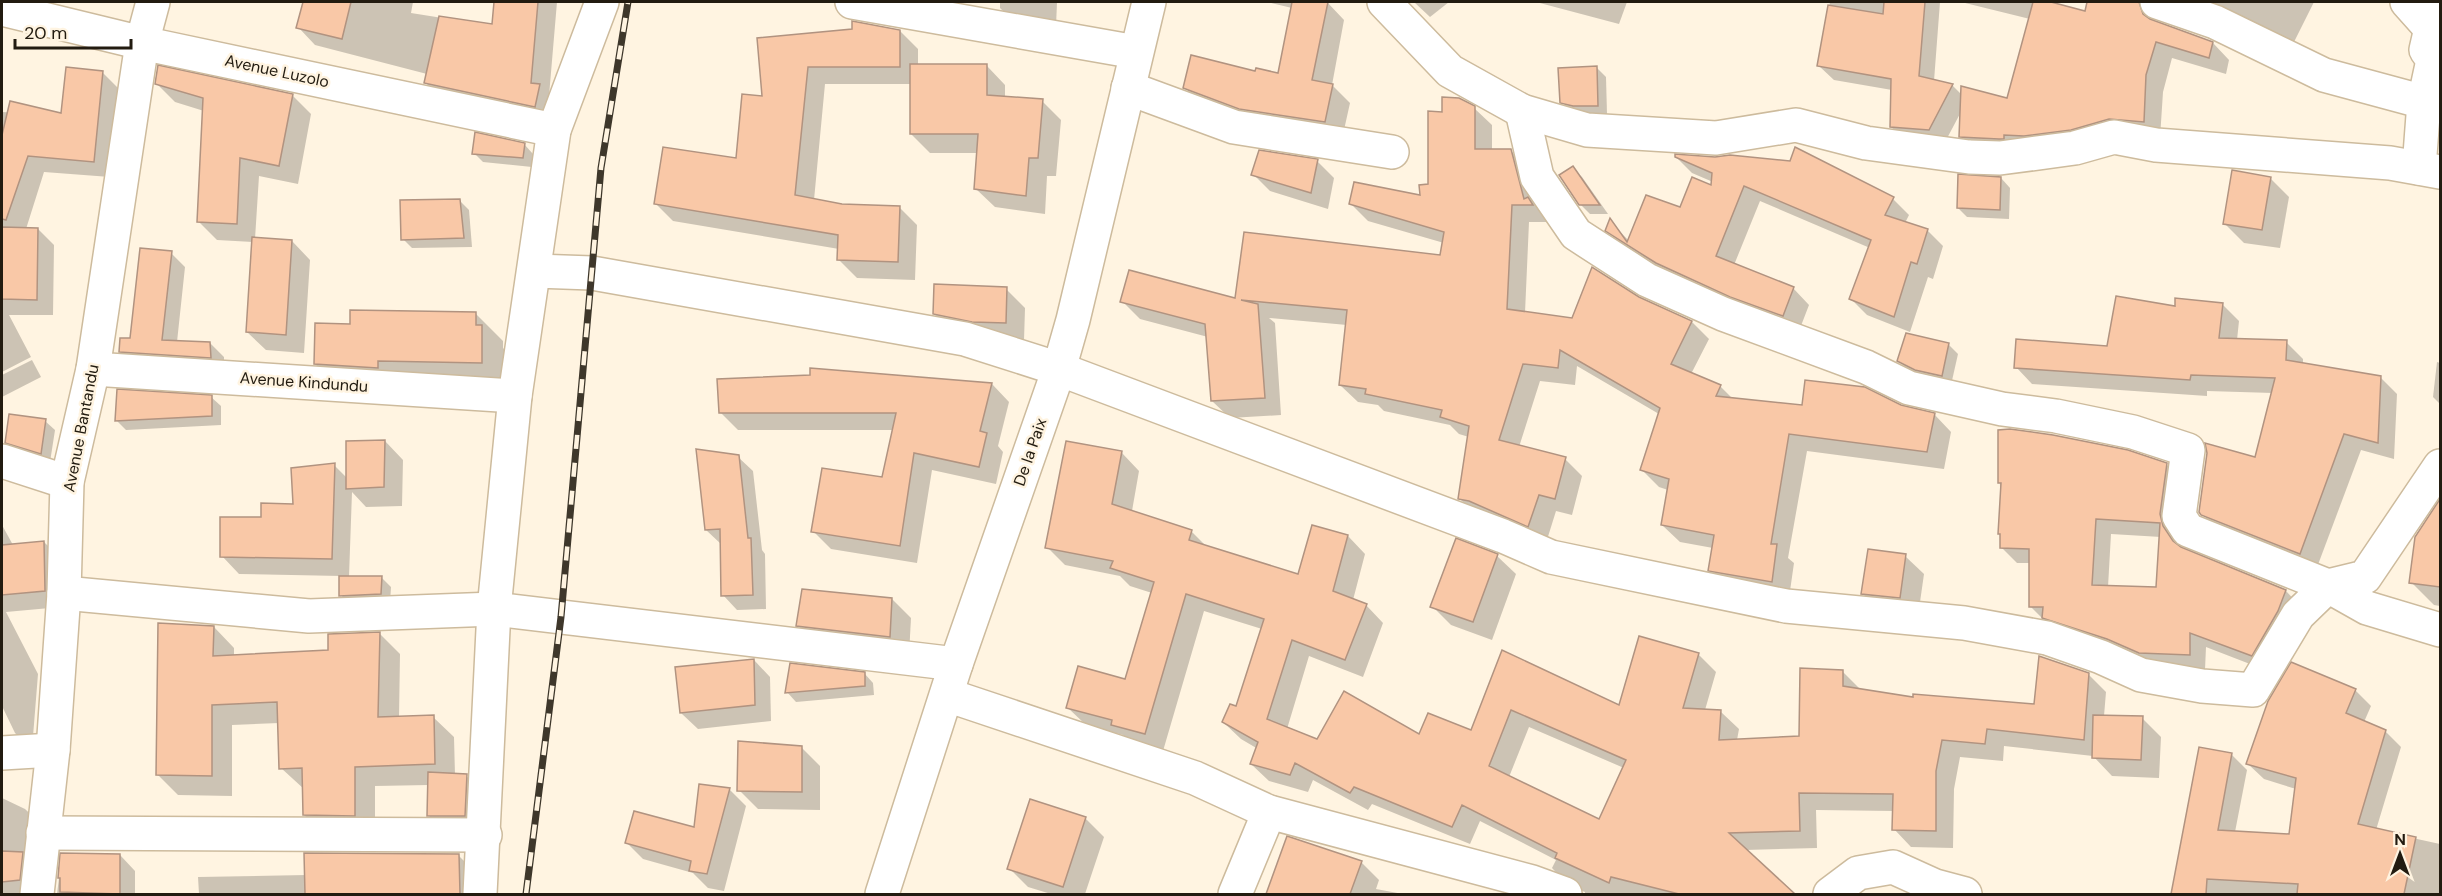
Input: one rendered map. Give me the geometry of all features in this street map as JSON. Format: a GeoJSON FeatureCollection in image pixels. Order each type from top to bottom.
{"type":"FeatureCollection","features":[{"type":"Feature","properties":{"kind":"street","name":"Avenue Bantandu"},"geometry":{"type":"LineString","coordinates":[[37,894],[53,750],[64,593],[68,482],[93,369],[142,43],[153,2]]}},
{"type":"Feature","properties":{"kind":"street"},"geometry":{"type":"LineString","coordinates":[[480,894],[485,835],[494,609],[515,396],[554,130],[602,2]]}},
{"type":"Feature","properties":{"kind":"street"},"geometry":{"type":"LineString","coordinates":[[852,2],[1136,52]]}},
{"type":"Feature","properties":{"kind":"street","name":"De la Paix"},"geometry":{"type":"LineString","coordinates":[[882,894],[956,664],[1074,320],[1149,2]]}},
{"type":"Feature","properties":{"kind":"street"},"geometry":{"type":"LineString","coordinates":[[1384,2],[1450,71],[1522,111],[1587,130],[1716,138],[1796,125],[1866,143],[1969,157],[2000,158],[2075,148],[2114,137],[2156,145],[2390,163],[2430,170],[2424,102],[2433,60],[2426,50],[2434,16],[2408,2]]}},
{"type":"Feature","properties":{"kind":"street"},"geometry":{"type":"LineString","coordinates":[[2157,2],[2215,21],[2324,75],[2424,102]]}},
{"type":"Feature","properties":{"kind":"street","name":"Avenue Luzolo"},"geometry":{"type":"LineString","coordinates":[[2,9],[142,43],[554,130]]}},
{"type":"Feature","properties":{"kind":"street"},"geometry":{"type":"LineString","coordinates":[[1128,88],[1234,127],[1392,152]]}},
{"type":"Feature","properties":{"kind":"street"},"geometry":{"type":"LineString","coordinates":[[1522,111],[1537,177],[1576,234],[1647,280],[1723,314],[1866,367],[1910,388],[2002,409],[2056,416],[2133,432],[2188,450],[2179,516],[2188,530],[2328,586],[2367,608],[2440,630]]}},
{"type":"Feature","properties":{"kind":"street"},"geometry":{"type":"LineString","coordinates":[[535,271],[592,273],[965,339],[1059,369],[1503,536],[1551,557],[1786,606],[1964,623],[2047,638],[2102,657],[2141,675],[2202,686],[2253,690],[2298,615],[2328,586],[2365,577],[2440,466]]}},
{"type":"Feature","properties":{"kind":"street","name":"Avenue Kindundu"},"geometry":{"type":"LineString","coordinates":[[93,369],[515,396]]}},
{"type":"Feature","properties":{"kind":"street"},"geometry":{"type":"LineString","coordinates":[[2,461],[68,482]]}},
{"type":"Feature","properties":{"kind":"street"},"geometry":{"type":"LineString","coordinates":[[64,593],[309,616],[494,609],[956,664]]}},
{"type":"Feature","properties":{"kind":"street"},"geometry":{"type":"LineString","coordinates":[[947,695],[1195,778],[1269,812],[1532,882],[1565,894]]}},
{"type":"Feature","properties":{"kind":"street"},"geometry":{"type":"LineString","coordinates":[[2,753],[53,750]]}},
{"type":"Feature","properties":{"kind":"street"},"geometry":{"type":"LineString","coordinates":[[1235,894],[1269,812]]}},
{"type":"Feature","properties":{"kind":"street"},"geometry":{"type":"LineString","coordinates":[[43,833],[485,835]]}},
{"type":"Feature","properties":{"kind":"street"},"geometry":{"type":"LineString","coordinates":[[1830,894],[1858,873],[1893,867],[1935,886],[1965,894]]}},
{"type":"Feature","properties":{"kind":"building"},"geometry":{"type":"Polygon","coordinates":[[[303,2],[351,2],[342,39],[296,28],[303,2]]]}},
{"type":"Feature","properties":{"kind":"building"},"geometry":{"type":"Polygon","coordinates":[[[494,2],[538,2],[531,83],[540,84],[535,107],[424,83],[439,16],[492,24],[494,2]]]}},
{"type":"Feature","properties":{"kind":"building"},"geometry":{"type":"Polygon","coordinates":[[[1292,2],[1328,2],[1312,80],[1333,84],[1325,122],[1239,109],[1183,88],[1191,55],[1255,71],[1256,68],[1278,73],[1292,2]]]}},
{"type":"Feature","properties":{"kind":"building"},"geometry":{"type":"Polygon","coordinates":[[[1884,2],[1925,2],[1919,76],[1953,84],[1929,130],[1890,127],[1891,79],[1817,66],[1828,5],[1883,14],[1884,2]]]}},
{"type":"Feature","properties":{"kind":"building"},"geometry":{"type":"Polygon","coordinates":[[[2033,2],[2051,2],[2085,11],[2087,2],[2139,2],[2143,14],[2150,19],[2213,42],[2209,58],[2156,42],[2146,75],[2144,122],[2109,119],[2071,130],[2024,136],[2004,135],[2004,139],[1959,137],[1961,86],[2007,98],[2033,2]]]}},
{"type":"Feature","properties":{"kind":"building"},"geometry":{"type":"Polygon","coordinates":[[[852,21],[900,30],[900,67],[808,67],[795,195],[842,204],[900,206],[898,262],[837,260],[838,235],[654,204],[663,147],[736,158],[742,94],[762,96],[757,38],[852,29],[852,21]]]}},
{"type":"Feature","properties":{"kind":"building"},"geometry":{"type":"Polygon","coordinates":[[[910,64],[987,64],[987,95],[1043,99],[1038,158],[1029,158],[1026,196],[974,189],[978,134],[910,134],[910,64]]]}},
{"type":"Feature","properties":{"kind":"building"},"geometry":{"type":"Polygon","coordinates":[[[158,65],[293,94],[279,166],[240,158],[237,224],[197,222],[203,98],[155,84],[158,65]]]}},
{"type":"Feature","properties":{"kind":"building"},"geometry":{"type":"Polygon","coordinates":[[[1597,66],[1598,106],[1573,106],[1560,103],[1558,68],[1597,66]]]}},
{"type":"Feature","properties":{"kind":"building"},"geometry":{"type":"Polygon","coordinates":[[[66,67],[103,71],[94,162],[28,156],[6,220],[2,219],[2,135],[10,101],[61,113],[66,67]]]}},
{"type":"Feature","properties":{"kind":"building"},"geometry":{"type":"Polygon","coordinates":[[[1442,97],[1459,98],[1475,106],[1475,149],[1511,149],[1524,199],[1528,197],[1533,205],[1512,205],[1507,309],[1572,318],[1592,267],[1639,297],[1692,321],[1671,364],[1721,385],[1716,396],[1802,405],[1805,380],[1865,387],[1901,405],[1935,413],[1927,452],[1789,434],[1771,544],[1777,544],[1772,582],[1708,571],[1714,535],[1661,525],[1669,479],[1640,470],[1660,408],[1560,350],[1558,368],[1523,364],[1499,440],[1566,457],[1555,499],[1539,495],[1528,527],[1469,501],[1458,499],[1469,426],[1440,417],[1442,410],[1365,394],[1366,389],[1339,385],[1347,310],[1241,300],[1258,304],[1265,398],[1211,401],[1205,324],[1120,302],[1129,270],[1235,298],[1244,232],[1440,255],[1444,232],[1349,204],[1354,182],[1420,195],[1419,185],[1428,184],[1428,111],[1442,112],[1442,97]]]}},
{"type":"Feature","properties":{"kind":"building"},"geometry":{"type":"Polygon","coordinates":[[[475,132],[525,143],[523,158],[472,154],[475,132]]]}},
{"type":"Feature","properties":{"kind":"building"},"geometry":{"type":"Polygon","coordinates":[[[1795,147],[1894,197],[1885,215],[1928,229],[1917,264],[1911,262],[1894,317],[1849,299],[1871,240],[1744,186],[1716,256],[1794,287],[1783,316],[1730,297],[1656,263],[1605,231],[1610,218],[1627,242],[1646,195],[1680,207],[1692,177],[1711,185],[1712,173],[1675,157],[1675,154],[1715,157],[1730,155],[1790,161],[1795,147]]]}},
{"type":"Feature","properties":{"kind":"building"},"geometry":{"type":"Polygon","coordinates":[[[1259,150],[1318,159],[1311,193],[1251,175],[1259,150]]]}},
{"type":"Feature","properties":{"kind":"building"},"geometry":{"type":"Polygon","coordinates":[[[1573,166],[1600,205],[1579,205],[1559,175],[1573,166]]]}},
{"type":"Feature","properties":{"kind":"building"},"geometry":{"type":"Polygon","coordinates":[[[2232,170],[2271,177],[2262,230],[2223,224],[2232,170]]]}},
{"type":"Feature","properties":{"kind":"building"},"geometry":{"type":"Polygon","coordinates":[[[1958,174],[2001,177],[2000,210],[1957,208],[1958,174]]]}},
{"type":"Feature","properties":{"kind":"building"},"geometry":{"type":"Polygon","coordinates":[[[460,199],[464,238],[401,240],[400,200],[460,199]]]}},
{"type":"Feature","properties":{"kind":"building"},"geometry":{"type":"Polygon","coordinates":[[[2,227],[38,228],[37,300],[2,299],[2,227]]]}},
{"type":"Feature","properties":{"kind":"building"},"geometry":{"type":"Polygon","coordinates":[[[252,237],[292,240],[286,335],[246,332],[252,237]]]}},
{"type":"Feature","properties":{"kind":"building"},"geometry":{"type":"Polygon","coordinates":[[[140,248],[172,251],[162,340],[210,342],[211,358],[119,352],[120,338],[130,338],[140,248]]]}},
{"type":"Feature","properties":{"kind":"building"},"geometry":{"type":"Polygon","coordinates":[[[934,284],[1007,287],[1006,323],[972,322],[933,314],[934,284]]]}},
{"type":"Feature","properties":{"kind":"building"},"geometry":{"type":"Polygon","coordinates":[[[2116,296],[2175,306],[2175,298],[2223,303],[2219,338],[2287,340],[2286,360],[2381,376],[2378,443],[2344,434],[2300,554],[2201,515],[2199,512],[2207,453],[2205,443],[2255,457],[2275,378],[2191,375],[2190,380],[2014,368],[2016,339],[2107,346],[2116,296]]]}},
{"type":"Feature","properties":{"kind":"building"},"geometry":{"type":"Polygon","coordinates":[[[350,310],[476,312],[476,325],[482,325],[482,363],[378,361],[378,368],[314,364],[315,323],[350,324],[350,310]]]}},
{"type":"Feature","properties":{"kind":"building"},"geometry":{"type":"Polygon","coordinates":[[[1906,333],[1949,343],[1942,376],[1915,370],[1897,361],[1906,333]]]}},
{"type":"Feature","properties":{"kind":"building"},"geometry":{"type":"Polygon","coordinates":[[[810,368],[992,383],[980,431],[987,433],[979,467],[914,453],[900,546],[811,532],[822,468],[882,477],[896,413],[719,413],[717,379],[810,375],[810,368]]]}},
{"type":"Feature","properties":{"kind":"building"},"geometry":{"type":"Polygon","coordinates":[[[117,389],[212,395],[212,416],[115,421],[117,389]]]}},
{"type":"Feature","properties":{"kind":"building"},"geometry":{"type":"Polygon","coordinates":[[[9,414],[46,419],[41,454],[5,443],[9,414]]]}},
{"type":"Feature","properties":{"kind":"building"},"geometry":{"type":"Polygon","coordinates":[[[2010,429],[2053,435],[2128,450],[2167,463],[2160,514],[2163,526],[2173,541],[2181,547],[2286,590],[2278,611],[2252,656],[2190,633],[2190,655],[2139,653],[2107,639],[2042,618],[2043,607],[2029,607],[2029,549],[2000,548],[2000,534],[1998,534],[2001,483],[1998,483],[1998,430],[2010,429]],[[2096,519],[2092,585],[2156,587],[2160,523],[2096,519]]]}},
{"type":"Feature","properties":{"kind":"building"},"geometry":{"type":"Polygon","coordinates":[[[385,440],[384,487],[346,489],[346,441],[385,440]]]}},
{"type":"Feature","properties":{"kind":"building"},"geometry":{"type":"Polygon","coordinates":[[[1066,441],[1122,451],[1112,504],[1192,530],[1189,540],[1298,574],[1312,525],[1348,535],[1333,591],[1367,604],[1345,660],[1292,640],[1267,719],[1317,739],[1344,691],[1419,734],[1428,713],[1471,730],[1502,650],[1619,705],[1639,636],[1699,653],[1683,708],[1721,710],[1719,740],[1799,736],[1800,668],[1843,670],[1843,686],[1913,697],[1913,694],[2034,704],[2039,656],[2089,673],[2084,740],[1987,729],[1985,744],[1942,740],[1936,771],[1936,831],[1892,830],[1893,794],[1799,793],[1800,831],[1729,833],[1795,894],[1679,894],[1611,877],[1609,883],[1555,858],[1557,853],[1462,805],[1452,827],[1354,787],[1350,793],[1295,763],[1290,775],[1250,764],[1258,742],[1222,722],[1230,704],[1236,706],[1264,619],[1186,594],[1145,734],[1111,725],[1112,720],[1066,708],[1078,666],[1125,679],[1154,582],[1110,568],[1113,561],[1045,548],[1066,441]],[[1511,710],[1489,766],[1599,819],[1626,760],[1511,710]]]}},
{"type":"Feature","properties":{"kind":"building"},"geometry":{"type":"Polygon","coordinates":[[[696,449],[739,455],[748,538],[751,538],[753,595],[721,596],[720,529],[705,530],[696,449]]]}},
{"type":"Feature","properties":{"kind":"building"},"geometry":{"type":"Polygon","coordinates":[[[335,463],[332,559],[220,557],[220,517],[261,517],[261,503],[293,504],[291,468],[335,463]]]}},
{"type":"Feature","properties":{"kind":"building"},"geometry":{"type":"Polygon","coordinates":[[[2440,499],[2440,587],[2409,583],[2415,537],[2440,499]]]}},
{"type":"Feature","properties":{"kind":"building"},"geometry":{"type":"Polygon","coordinates":[[[1456,538],[1498,554],[1473,622],[1430,607],[1456,538]]]}},
{"type":"Feature","properties":{"kind":"building"},"geometry":{"type":"Polygon","coordinates":[[[44,541],[45,591],[2,595],[2,545],[44,541]]]}},
{"type":"Feature","properties":{"kind":"building"},"geometry":{"type":"Polygon","coordinates":[[[1868,549],[1906,554],[1900,598],[1861,594],[1868,549]]]}},
{"type":"Feature","properties":{"kind":"building"},"geometry":{"type":"Polygon","coordinates":[[[339,576],[382,576],[381,594],[339,596],[339,576]]]}},
{"type":"Feature","properties":{"kind":"building"},"geometry":{"type":"Polygon","coordinates":[[[802,589],[892,598],[890,637],[796,626],[802,589]]]}},
{"type":"Feature","properties":{"kind":"building"},"geometry":{"type":"Polygon","coordinates":[[[158,623],[214,626],[213,656],[328,650],[328,634],[380,632],[378,717],[434,715],[435,764],[355,767],[355,816],[303,815],[302,768],[279,769],[277,702],[212,705],[212,776],[156,775],[158,623]]]}},
{"type":"Feature","properties":{"kind":"building"},"geometry":{"type":"Polygon","coordinates":[[[754,659],[755,705],[680,713],[675,667],[754,659]]]}},
{"type":"Feature","properties":{"kind":"building"},"geometry":{"type":"Polygon","coordinates":[[[2291,662],[2356,689],[2346,713],[2386,730],[2358,824],[2416,837],[2404,894],[2297,894],[2298,884],[2207,879],[2206,894],[2171,894],[2199,747],[2232,753],[2218,830],[2289,834],[2296,778],[2246,764],[2268,701],[2291,662]]]}},
{"type":"Feature","properties":{"kind":"building"},"geometry":{"type":"Polygon","coordinates":[[[790,663],[865,672],[865,686],[785,693],[790,663]]]}},
{"type":"Feature","properties":{"kind":"building"},"geometry":{"type":"Polygon","coordinates":[[[2093,715],[2143,716],[2141,760],[2092,758],[2093,715]]]}},
{"type":"Feature","properties":{"kind":"building"},"geometry":{"type":"Polygon","coordinates":[[[738,741],[802,746],[802,792],[737,791],[738,741]]]}},
{"type":"Feature","properties":{"kind":"building"},"geometry":{"type":"Polygon","coordinates":[[[428,772],[467,774],[465,816],[427,816],[428,772]]]}},
{"type":"Feature","properties":{"kind":"building"},"geometry":{"type":"Polygon","coordinates":[[[699,784],[730,788],[707,874],[689,871],[691,861],[625,843],[634,811],[694,827],[699,784]]]}},
{"type":"Feature","properties":{"kind":"building"},"geometry":{"type":"Polygon","coordinates":[[[1030,799],[1086,817],[1063,887],[1007,869],[1030,799]]]}},
{"type":"Feature","properties":{"kind":"building"},"geometry":{"type":"Polygon","coordinates":[[[1287,836],[1362,861],[1350,894],[1266,894],[1287,836]]]}},
{"type":"Feature","properties":{"kind":"building"},"geometry":{"type":"Polygon","coordinates":[[[2,851],[23,852],[20,880],[2,882],[2,851]]]}},
{"type":"Feature","properties":{"kind":"building"},"geometry":{"type":"Polygon","coordinates":[[[60,853],[120,854],[120,894],[60,892],[60,878],[58,878],[60,853]]]}},
{"type":"Feature","properties":{"kind":"building"},"geometry":{"type":"Polygon","coordinates":[[[304,853],[459,854],[460,894],[305,894],[304,853]]]}},
{"type":"Feature","properties":{"kind":"railway"},"geometry":{"type":"LineString","coordinates":[[526,894],[561,617],[601,168],[628,2]]}}]}
